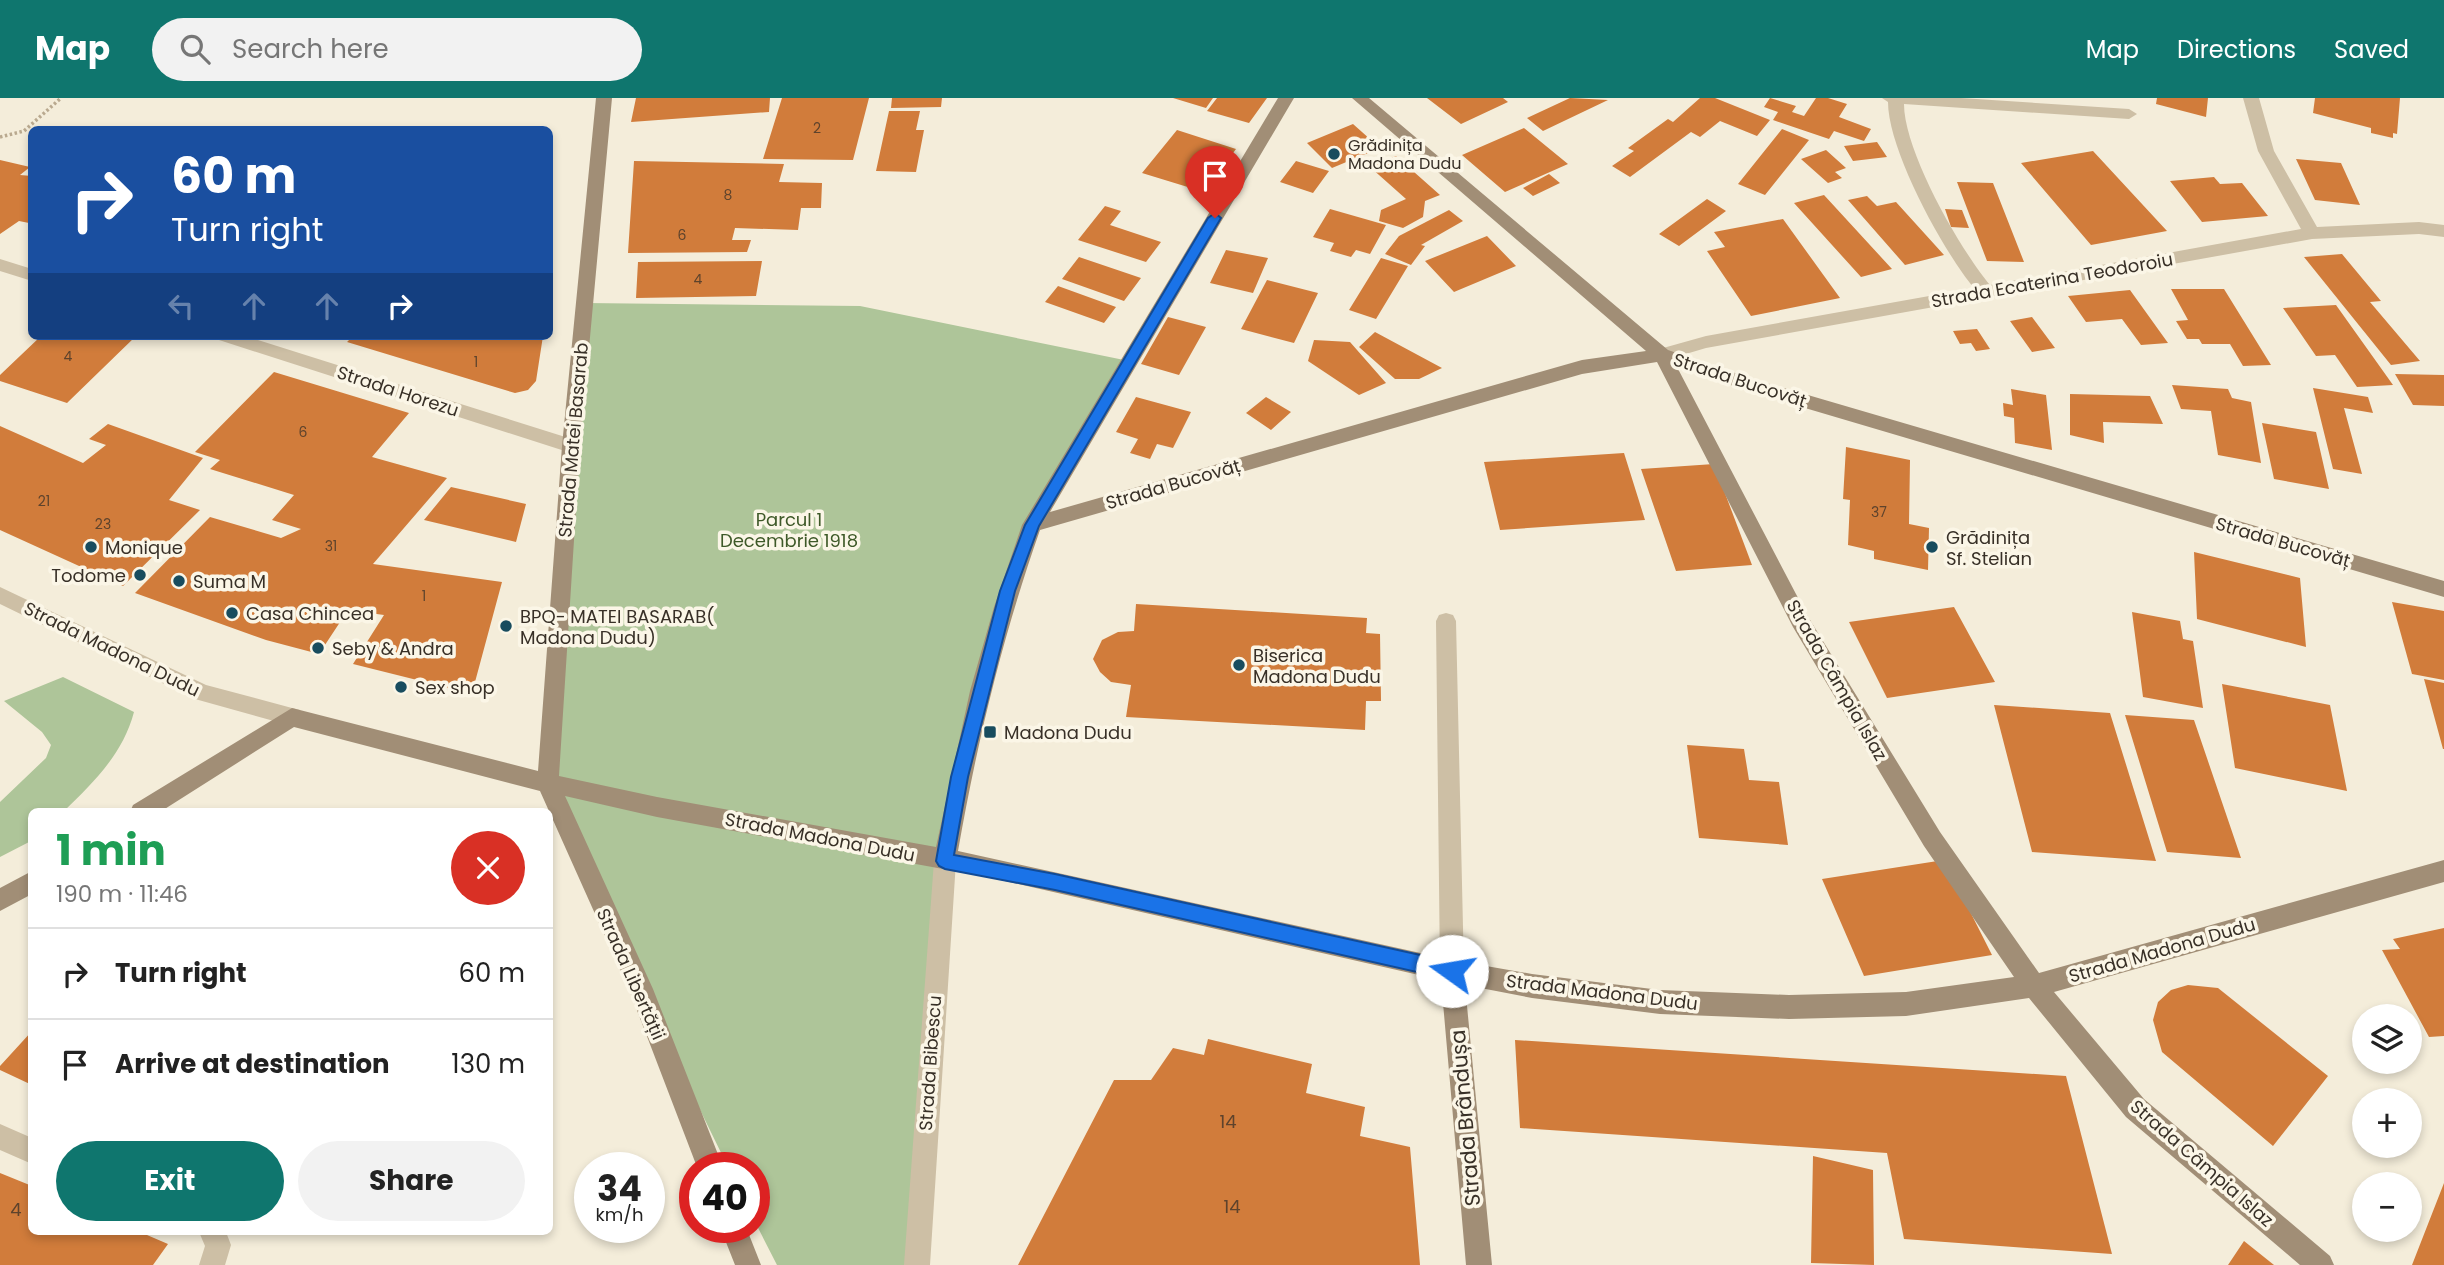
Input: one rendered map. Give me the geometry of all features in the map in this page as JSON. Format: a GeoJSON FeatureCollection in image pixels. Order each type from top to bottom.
{"type":"FeatureCollection","features":[{"type":"Feature","properties":{"kind":"street","name":"Strada Matei Basarab"},"geometry":{"type":"LineString","coordinates":[[548,783],[571,446],[604,98]]}},
{"type":"Feature","properties":{"kind":"street"},"geometry":{"type":"LineString","coordinates":[[945,861],[960,777],[1007,591],[1032,525],[1286,98]]}},
{"type":"Feature","properties":{"kind":"street","name":"Strada Câmpia Islaz"},"geometry":{"type":"LineString","coordinates":[[1360,98],[1662,355],[1800,621],[1931,839],[2034,986],[2135,1108],[2321,1265]]}},
{"type":"Feature","properties":{"kind":"street"},"geometry":{"type":"LineString","coordinates":[[2251,98],[2253,121],[2269,158],[2312,233]]}},
{"type":"Feature","properties":{"kind":"street"},"geometry":{"type":"LineString","coordinates":[[1986,291],[1961,261],[1927,197],[1896,121],[1893,99],[2129,114]]}},
{"type":"Feature","properties":{"kind":"street","name":"Strada Ecaterina Teodoroiu"},"geometry":{"type":"LineString","coordinates":[[1662,355],[1706,342],[2312,233],[2419,228],[2444,231]]}},
{"type":"Feature","properties":{"kind":"street"},"geometry":{"type":"LineString","coordinates":[[0,265],[28,274]]}},
{"type":"Feature","properties":{"kind":"street","name":"Strada Horezu"},"geometry":{"type":"LineString","coordinates":[[238,340],[571,446]]}},
{"type":"Feature","properties":{"kind":"street","name":"Strada Bucovăț"},"geometry":{"type":"LineString","coordinates":[[1032,525],[1582,367],[1662,355],[1760,388],[2444,589]]}},
{"type":"Feature","properties":{"kind":"street","name":"Strada Madona Dudu"},"geometry":{"type":"LineString","coordinates":[[0,594],[202,693],[548,783],[1064,884],[1452,971],[1532,986],[1660,1002],[1789,1007],[1906,1004],[2034,986],[2444,871]]}},
{"type":"Feature","properties":{"kind":"street"},"geometry":{"type":"LineString","coordinates":[[1446,621],[1452,971]]}},
{"type":"Feature","properties":{"kind":"street"},"geometry":{"type":"LineString","coordinates":[[147,808],[292,717]]}},
{"type":"Feature","properties":{"kind":"street","name":"Strada Libertății"},"geometry":{"type":"LineString","coordinates":[[548,783],[641,989],[704,1152]]}},
{"type":"Feature","properties":{"kind":"street","name":"Strada Bibescu"},"geometry":{"type":"LineString","coordinates":[[917,1265],[945,861]]}},
{"type":"Feature","properties":{"kind":"street"},"geometry":{"type":"LineString","coordinates":[[0,900],[28,883]]}},
{"type":"Feature","properties":{"kind":"street","name":"Strada Brândușa"},"geometry":{"type":"LineString","coordinates":[[1452,971],[1479,1265]]}},
{"type":"Feature","properties":{"kind":"street"},"geometry":{"type":"LineString","coordinates":[[0,1137],[28,1150]]}},
{"type":"Feature","properties":{"kind":"street"},"geometry":{"type":"LineString","coordinates":[[212,1265],[218,1245],[213,1235]]}},
{"type":"Feature","properties":{"kind":"street"},"geometry":{"type":"LineString","coordinates":[[739,1243],[748,1265]]}},
{"type":"Feature","properties":{"kind":"path"},"geometry":{"type":"LineString","coordinates":[[30,126],[61,98]]}},
{"type":"Feature","properties":{"kind":"path"},"geometry":{"type":"LineString","coordinates":[[0,137],[28,127]]}},
{"type":"Feature","properties":{"kind":"green space","name":"Parcul 1 Decembrie 1918"},"geometry":{"type":"Polygon","coordinates":[[[585,303],[860,306],[1129,361],[1028,524],[955,778],[920,1265],[777,1265],[766,1243],[770,1243],[770,1152],[721,1152],[641,989],[548,783],[585,303]]]}},
{"type":"Feature","properties":{"kind":"green space"},"geometry":{"type":"Polygon","coordinates":[[[63,677],[134,712],[115,754],[85,790],[67,808],[28,808],[28,843],[0,857],[0,802],[46,758],[51,745],[42,732],[4,701],[63,677]]]}},
{"type":"Feature","properties":{"kind":"building"},"geometry":{"type":"Polygon","coordinates":[[[636,98],[770,98],[769,112],[631,122],[636,98]]]}},
{"type":"Feature","properties":{"kind":"building"},"geometry":{"type":"Polygon","coordinates":[[[782,98],[869,98],[853,160],[763,159],[782,98]]]}},
{"type":"Feature","properties":{"kind":"building"},"geometry":{"type":"Polygon","coordinates":[[[892,98],[942,98],[941,107],[891,108],[892,98]]]}},
{"type":"Feature","properties":{"kind":"building"},"geometry":{"type":"Polygon","coordinates":[[[1173,98],[1213,98],[1206,108],[1173,98]]]}},
{"type":"Feature","properties":{"kind":"building"},"geometry":{"type":"Polygon","coordinates":[[[1217,98],[1267,98],[1249,123],[1207,111],[1217,98]]]}},
{"type":"Feature","properties":{"kind":"building"},"geometry":{"type":"Polygon","coordinates":[[[1427,98],[1503,98],[1508,102],[1461,124],[1427,98]]]}},
{"type":"Feature","properties":{"kind":"building"},"geometry":{"type":"Polygon","coordinates":[[[1570,98],[1608,100],[1543,131],[1527,118],[1570,98]]]}},
{"type":"Feature","properties":{"kind":"building"},"geometry":{"type":"Polygon","coordinates":[[[1700,98],[1715,98],[1770,120],[1757,136],[1720,121],[1700,137],[1691,132],[1630,177],[1612,166],[1634,151],[1628,148],[1668,119],[1673,122],[1700,98]]]}},
{"type":"Feature","properties":{"kind":"building"},"geometry":{"type":"Polygon","coordinates":[[[1770,98],[1796,106],[1792,112],[1804,116],[1816,98],[1828,98],[1847,104],[1839,117],[1871,129],[1864,141],[1834,131],[1829,139],[1773,120],[1778,112],[1764,107],[1770,98]]]}},
{"type":"Feature","properties":{"kind":"building"},"geometry":{"type":"Polygon","coordinates":[[[2157,98],[2208,98],[2206,117],[2156,104],[2157,98]]]}},
{"type":"Feature","properties":{"kind":"building"},"geometry":{"type":"Polygon","coordinates":[[[2315,98],[2400,98],[2397,134],[2393,133],[2393,138],[2371,133],[2371,128],[2313,113],[2315,98]]]}},
{"type":"Feature","properties":{"kind":"building"},"geometry":{"type":"Polygon","coordinates":[[[889,111],[920,111],[916,130],[924,130],[916,172],[876,171],[889,111]]]}},
{"type":"Feature","properties":{"kind":"building"},"geometry":{"type":"Polygon","coordinates":[[[1353,124],[1380,148],[1332,168],[1307,143],[1353,124]]]}},
{"type":"Feature","properties":{"kind":"building"},"geometry":{"type":"Polygon","coordinates":[[[1524,128],[1568,164],[1505,192],[1462,155],[1524,128]]]}},
{"type":"Feature","properties":{"kind":"building"},"geometry":{"type":"Polygon","coordinates":[[[1782,129],[1809,140],[1765,195],[1738,184],[1782,129]]]}},
{"type":"Feature","properties":{"kind":"building"},"geometry":{"type":"Polygon","coordinates":[[[1177,130],[1236,149],[1204,192],[1142,173],[1177,130]]]}},
{"type":"Feature","properties":{"kind":"building"},"geometry":{"type":"Polygon","coordinates":[[[1877,142],[1887,157],[1853,161],[1844,146],[1877,142]]]}},
{"type":"Feature","properties":{"kind":"building"},"geometry":{"type":"Polygon","coordinates":[[[1826,150],[1846,168],[1835,172],[1842,178],[1828,183],[1801,159],[1826,150]]]}},
{"type":"Feature","properties":{"kind":"building"},"geometry":{"type":"Polygon","coordinates":[[[2093,151],[2167,231],[2091,245],[2021,163],[2093,151]]]}},
{"type":"Feature","properties":{"kind":"building"},"geometry":{"type":"Polygon","coordinates":[[[1396,156],[1440,195],[1425,201],[1423,217],[1403,228],[1379,221],[1381,210],[1406,199],[1370,167],[1396,156]]]}},
{"type":"Feature","properties":{"kind":"building"},"geometry":{"type":"Polygon","coordinates":[[[2296,159],[2341,163],[2360,205],[2315,200],[2296,159]]]}},
{"type":"Feature","properties":{"kind":"building"},"geometry":{"type":"Polygon","coordinates":[[[0,160],[28,167],[20,175],[28,176],[28,223],[19,221],[0,234],[0,160]]]}},
{"type":"Feature","properties":{"kind":"building"},"geometry":{"type":"Polygon","coordinates":[[[634,161],[784,164],[779,182],[822,183],[821,208],[801,208],[798,230],[735,228],[732,240],[751,240],[747,252],[628,253],[634,161]]]}},
{"type":"Feature","properties":{"kind":"building"},"geometry":{"type":"Polygon","coordinates":[[[1296,161],[1329,171],[1313,193],[1280,182],[1296,161]]]}},
{"type":"Feature","properties":{"kind":"building"},"geometry":{"type":"Polygon","coordinates":[[[1549,174],[1560,183],[1533,196],[1523,188],[1549,174]]]}},
{"type":"Feature","properties":{"kind":"building"},"geometry":{"type":"Polygon","coordinates":[[[2214,177],[2220,184],[2242,183],[2268,216],[2202,222],[2170,181],[2214,177]]]}},
{"type":"Feature","properties":{"kind":"building"},"geometry":{"type":"Polygon","coordinates":[[[1957,182],[1993,183],[2024,262],[1987,261],[1957,182]]]}},
{"type":"Feature","properties":{"kind":"building"},"geometry":{"type":"Polygon","coordinates":[[[1824,195],[1892,269],[1861,277],[1794,203],[1824,195]]]}},
{"type":"Feature","properties":{"kind":"building"},"geometry":{"type":"Polygon","coordinates":[[[1867,196],[1877,206],[1896,202],[1944,255],[1905,265],[1848,200],[1867,196]]]}},
{"type":"Feature","properties":{"kind":"building"},"geometry":{"type":"Polygon","coordinates":[[[1707,199],[1726,211],[1679,246],[1659,234],[1707,199]]]}},
{"type":"Feature","properties":{"kind":"building"},"geometry":{"type":"Polygon","coordinates":[[[1105,206],[1121,211],[1110,225],[1161,242],[1146,262],[1078,240],[1105,206]]]}},
{"type":"Feature","properties":{"kind":"building"},"geometry":{"type":"Polygon","coordinates":[[[1330,209],[1386,225],[1370,254],[1356,250],[1351,257],[1330,251],[1334,243],[1313,237],[1330,209]]]}},
{"type":"Feature","properties":{"kind":"building"},"geometry":{"type":"Polygon","coordinates":[[[1945,209],[1962,210],[1969,228],[1951,227],[1945,209]]]}},
{"type":"Feature","properties":{"kind":"building"},"geometry":{"type":"Polygon","coordinates":[[[1449,210],[1463,221],[1421,245],[1425,246],[1411,265],[1385,254],[1399,236],[1449,210]]]}},
{"type":"Feature","properties":{"kind":"building"},"geometry":{"type":"Polygon","coordinates":[[[1783,219],[1840,298],[1751,316],[1707,251],[1725,247],[1714,232],[1783,219]]]}},
{"type":"Feature","properties":{"kind":"building"},"geometry":{"type":"Polygon","coordinates":[[[1487,236],[1516,266],[1454,292],[1425,261],[1487,236]]]}},
{"type":"Feature","properties":{"kind":"building"},"geometry":{"type":"Polygon","coordinates":[[[1226,250],[1268,258],[1253,293],[1210,283],[1226,250]]]}},
{"type":"Feature","properties":{"kind":"building"},"geometry":{"type":"Polygon","coordinates":[[[2342,254],[2381,301],[2370,302],[2420,361],[2391,365],[2304,257],[2342,254]]]}},
{"type":"Feature","properties":{"kind":"building"},"geometry":{"type":"Polygon","coordinates":[[[1079,257],[1141,278],[1124,301],[1062,279],[1079,257]]]}},
{"type":"Feature","properties":{"kind":"building"},"geometry":{"type":"Polygon","coordinates":[[[1381,258],[1408,266],[1376,319],[1349,310],[1381,258]]]}},
{"type":"Feature","properties":{"kind":"building"},"geometry":{"type":"Polygon","coordinates":[[[762,261],[756,296],[636,298],[638,262],[762,261]]]}},
{"type":"Feature","properties":{"kind":"building"},"geometry":{"type":"Polygon","coordinates":[[[1267,280],[1318,293],[1294,343],[1241,329],[1267,280]]]}},
{"type":"Feature","properties":{"kind":"building"},"geometry":{"type":"Polygon","coordinates":[[[1058,286],[1116,307],[1104,323],[1045,302],[1058,286]]]}},
{"type":"Feature","properties":{"kind":"building"},"geometry":{"type":"Polygon","coordinates":[[[2171,289],[2224,289],[2271,365],[2243,366],[2230,344],[2202,344],[2199,339],[2187,339],[2176,321],[2188,320],[2171,289]]]}},
{"type":"Feature","properties":{"kind":"building"},"geometry":{"type":"Polygon","coordinates":[[[2130,290],[2168,343],[2141,345],[2122,319],[2086,322],[2068,296],[2130,290]]]}},
{"type":"Feature","properties":{"kind":"building"},"geometry":{"type":"Polygon","coordinates":[[[2336,305],[2393,385],[2357,387],[2335,355],[2316,356],[2283,308],[2336,305]]]}},
{"type":"Feature","properties":{"kind":"building"},"geometry":{"type":"Polygon","coordinates":[[[1168,317],[1206,327],[1179,375],[1141,364],[1168,317]]]}},
{"type":"Feature","properties":{"kind":"building"},"geometry":{"type":"Polygon","coordinates":[[[2032,317],[2055,348],[2032,352],[2010,321],[2032,317]]]}},
{"type":"Feature","properties":{"kind":"building"},"geometry":{"type":"Polygon","coordinates":[[[1977,329],[1990,349],[1976,351],[1971,343],[1960,344],[1953,331],[1977,329]]]}},
{"type":"Feature","properties":{"kind":"building"},"geometry":{"type":"Polygon","coordinates":[[[1375,332],[1442,368],[1419,379],[1395,379],[1359,347],[1375,332]]]}},
{"type":"Feature","properties":{"kind":"building"},"geometry":{"type":"Polygon","coordinates":[[[37,340],[132,340],[67,403],[0,381],[0,375],[37,340]]]}},
{"type":"Feature","properties":{"kind":"building"},"geometry":{"type":"Polygon","coordinates":[[[542,340],[536,381],[528,390],[515,393],[347,342],[542,340]]]}},
{"type":"Feature","properties":{"kind":"building"},"geometry":{"type":"Polygon","coordinates":[[[1314,340],[1350,342],[1386,383],[1359,395],[1308,361],[1314,340]]]}},
{"type":"Feature","properties":{"kind":"building"},"geometry":{"type":"Polygon","coordinates":[[[274,372],[409,413],[372,457],[447,478],[373,564],[502,582],[475,682],[457,690],[353,664],[384,615],[348,610],[319,654],[266,640],[135,593],[210,517],[281,538],[301,529],[272,520],[294,495],[210,469],[220,460],[195,452],[274,372]]]}},
{"type":"Feature","properties":{"kind":"building"},"geometry":{"type":"Polygon","coordinates":[[[2395,374],[2444,375],[2444,406],[2413,405],[2395,374]]]}},
{"type":"Feature","properties":{"kind":"building"},"geometry":{"type":"Polygon","coordinates":[[[2172,385],[2228,389],[2232,398],[2251,402],[2261,463],[2218,455],[2211,411],[2181,409],[2172,385]]]}},
{"type":"Feature","properties":{"kind":"building"},"geometry":{"type":"Polygon","coordinates":[[[2313,388],[2368,397],[2373,413],[2344,408],[2362,474],[2333,469],[2313,388]]]}},
{"type":"Feature","properties":{"kind":"building"},"geometry":{"type":"Polygon","coordinates":[[[2011,389],[2046,395],[2052,450],[2015,443],[2014,418],[2004,416],[2003,403],[2013,405],[2011,389]]]}},
{"type":"Feature","properties":{"kind":"building"},"geometry":{"type":"Polygon","coordinates":[[[2070,394],[2150,396],[2163,424],[2103,422],[2104,443],[2070,435],[2070,394]]]}},
{"type":"Feature","properties":{"kind":"building"},"geometry":{"type":"Polygon","coordinates":[[[1136,397],[1191,412],[1173,448],[1157,444],[1150,459],[1130,453],[1138,439],[1116,432],[1136,397]]]}},
{"type":"Feature","properties":{"kind":"building"},"geometry":{"type":"Polygon","coordinates":[[[1266,397],[1291,412],[1271,430],[1246,413],[1266,397]]]}},
{"type":"Feature","properties":{"kind":"building"},"geometry":{"type":"Polygon","coordinates":[[[2262,423],[2316,432],[2329,489],[2274,479],[2262,423]]]}},
{"type":"Feature","properties":{"kind":"building"},"geometry":{"type":"Polygon","coordinates":[[[108,424],[203,458],[169,500],[200,510],[123,586],[0,530],[0,426],[83,463],[106,445],[89,439],[108,424]]]}},
{"type":"Feature","properties":{"kind":"building"},"geometry":{"type":"Polygon","coordinates":[[[1846,447],[1910,460],[1909,524],[1929,528],[1928,570],[1874,559],[1874,551],[1848,545],[1850,500],[1843,499],[1846,447]]]}},
{"type":"Feature","properties":{"kind":"building"},"geometry":{"type":"Polygon","coordinates":[[[1624,453],[1645,520],[1500,530],[1484,462],[1624,453]]]}},
{"type":"Feature","properties":{"kind":"building"},"geometry":{"type":"Polygon","coordinates":[[[1714,464],[1752,565],[1676,571],[1641,469],[1714,464]]]}},
{"type":"Feature","properties":{"kind":"building"},"geometry":{"type":"Polygon","coordinates":[[[451,487],[526,504],[516,542],[424,520],[451,487]]]}},
{"type":"Feature","properties":{"kind":"building"},"geometry":{"type":"Polygon","coordinates":[[[2194,552],[2300,578],[2306,647],[2197,619],[2194,552]]]}},
{"type":"Feature","properties":{"kind":"building"},"geometry":{"type":"Polygon","coordinates":[[[2392,602],[2444,611],[2444,680],[2412,674],[2392,602]]]}},
{"type":"Feature","properties":{"kind":"building","name":"Biserica Madona Dudu"},"geometry":{"type":"Polygon","coordinates":[[[1136,604],[1367,618],[1366,633],[1380,634],[1381,701],[1366,701],[1365,730],[1126,717],[1131,685],[1111,682],[1100,672],[1093,659],[1102,640],[1118,632],[1134,631],[1136,604]]]}},
{"type":"Feature","properties":{"kind":"building"},"geometry":{"type":"Polygon","coordinates":[[[1954,607],[1995,682],[1887,698],[1849,622],[1954,607]]]}},
{"type":"Feature","properties":{"kind":"building"},"geometry":{"type":"Polygon","coordinates":[[[2132,612],[2180,621],[2183,639],[2193,641],[2203,708],[2143,697],[2132,612]]]}},
{"type":"Feature","properties":{"kind":"building"},"geometry":{"type":"Polygon","coordinates":[[[2424,679],[2444,683],[2444,749],[2443,749],[2424,679]]]}},
{"type":"Feature","properties":{"kind":"building"},"geometry":{"type":"Polygon","coordinates":[[[2222,684],[2330,705],[2347,791],[2235,768],[2222,684]]]}},
{"type":"Feature","properties":{"kind":"building"},"geometry":{"type":"Polygon","coordinates":[[[1994,705],[2110,713],[2156,861],[2032,852],[1994,705]]]}},
{"type":"Feature","properties":{"kind":"building"},"geometry":{"type":"Polygon","coordinates":[[[2125,715],[2194,720],[2241,858],[2167,852],[2125,715]]]}},
{"type":"Feature","properties":{"kind":"building"},"geometry":{"type":"Polygon","coordinates":[[[1687,745],[1744,749],[1749,780],[1779,782],[1788,845],[1699,838],[1687,745]]]}},
{"type":"Feature","properties":{"kind":"building"},"geometry":{"type":"Polygon","coordinates":[[[1944,860],[1992,955],[1864,976],[1822,879],[1944,860]]]}},
{"type":"Feature","properties":{"kind":"building"},"geometry":{"type":"Polygon","coordinates":[[[2444,928],[2444,1036],[2429,1037],[2422,1024],[2422,1004],[2411,1004],[2382,950],[2400,949],[2393,939],[2444,928]]]}},
{"type":"Feature","properties":{"kind":"building"},"geometry":{"type":"Polygon","coordinates":[[[2188,985],[2218,988],[2328,1076],[2273,1146],[2162,1052],[2153,1020],[2158,1002],[2171,990],[2188,985]]]}},
{"type":"Feature","properties":{"kind":"building"},"geometry":{"type":"Polygon","coordinates":[[[28,1035],[28,1083],[0,1070],[0,1066],[28,1035]]]}},
{"type":"Feature","properties":{"kind":"building"},"geometry":{"type":"Polygon","coordinates":[[[1208,1039],[1312,1064],[1306,1093],[1365,1107],[1360,1136],[1410,1147],[1420,1265],[1018,1265],[1114,1080],[1151,1080],[1173,1048],[1204,1055],[1208,1039]]]}},
{"type":"Feature","properties":{"kind":"building"},"geometry":{"type":"Polygon","coordinates":[[[1515,1040],[2066,1076],[2112,1254],[1904,1239],[1887,1153],[1520,1128],[1515,1040]]]}},
{"type":"Feature","properties":{"kind":"building"},"geometry":{"type":"Polygon","coordinates":[[[1813,1156],[1873,1170],[1874,1265],[1811,1263],[1813,1156]]]}},
{"type":"Feature","properties":{"kind":"building"},"geometry":{"type":"Polygon","coordinates":[[[0,1173],[28,1184],[28,1235],[147,1235],[168,1244],[153,1265],[0,1265],[0,1173]]]}},
{"type":"Feature","properties":{"kind":"building"},"geometry":{"type":"Polygon","coordinates":[[[2444,1183],[2444,1265],[2412,1265],[2444,1183]]]}},
{"type":"Feature","properties":{"kind":"building"},"geometry":{"type":"Polygon","coordinates":[[[2244,1241],[2274,1265],[2228,1265],[2244,1241]]]}},
{"type":"Feature","properties":{"kind":"place","name":"Grădinița Madona Dudu"},"geometry":{"type":"Point","coordinates":[1334,154]}},
{"type":"Feature","properties":{"kind":"place","name":"Monique"},"geometry":{"type":"Point","coordinates":[91,547]}},
{"type":"Feature","properties":{"kind":"place","name":"Grădinița Sf. Stelian"},"geometry":{"type":"Point","coordinates":[1932,547]}},
{"type":"Feature","properties":{"kind":"place","name":"Todome"},"geometry":{"type":"Point","coordinates":[140,575]}},
{"type":"Feature","properties":{"kind":"place","name":"Suma M"},"geometry":{"type":"Point","coordinates":[179,581]}},
{"type":"Feature","properties":{"kind":"place","name":"Casa Chincea"},"geometry":{"type":"Point","coordinates":[232,613]}},
{"type":"Feature","properties":{"kind":"place","name":"BPQ- MATEI BASARAB( Madona Dudu)"},"geometry":{"type":"Point","coordinates":[506,626]}},
{"type":"Feature","properties":{"kind":"place","name":"Seby & Andra"},"geometry":{"type":"Point","coordinates":[318,648]}},
{"type":"Feature","properties":{"kind":"place","name":"Biserica Madona Dudu"},"geometry":{"type":"Point","coordinates":[1239,665]}},
{"type":"Feature","properties":{"kind":"place","name":"Sex shop"},"geometry":{"type":"Point","coordinates":[401,687]}},
{"type":"Feature","properties":{"kind":"place","name":"Madona Dudu"},"geometry":{"type":"Point","coordinates":[990,732]}},
{"type":"Feature","properties":{"kind":"route"},"geometry":{"type":"LineString","coordinates":[[1215,218],[1032,525],[1007,591],[960,777],[945,861],[987,867],[1452,971]]}}]}
